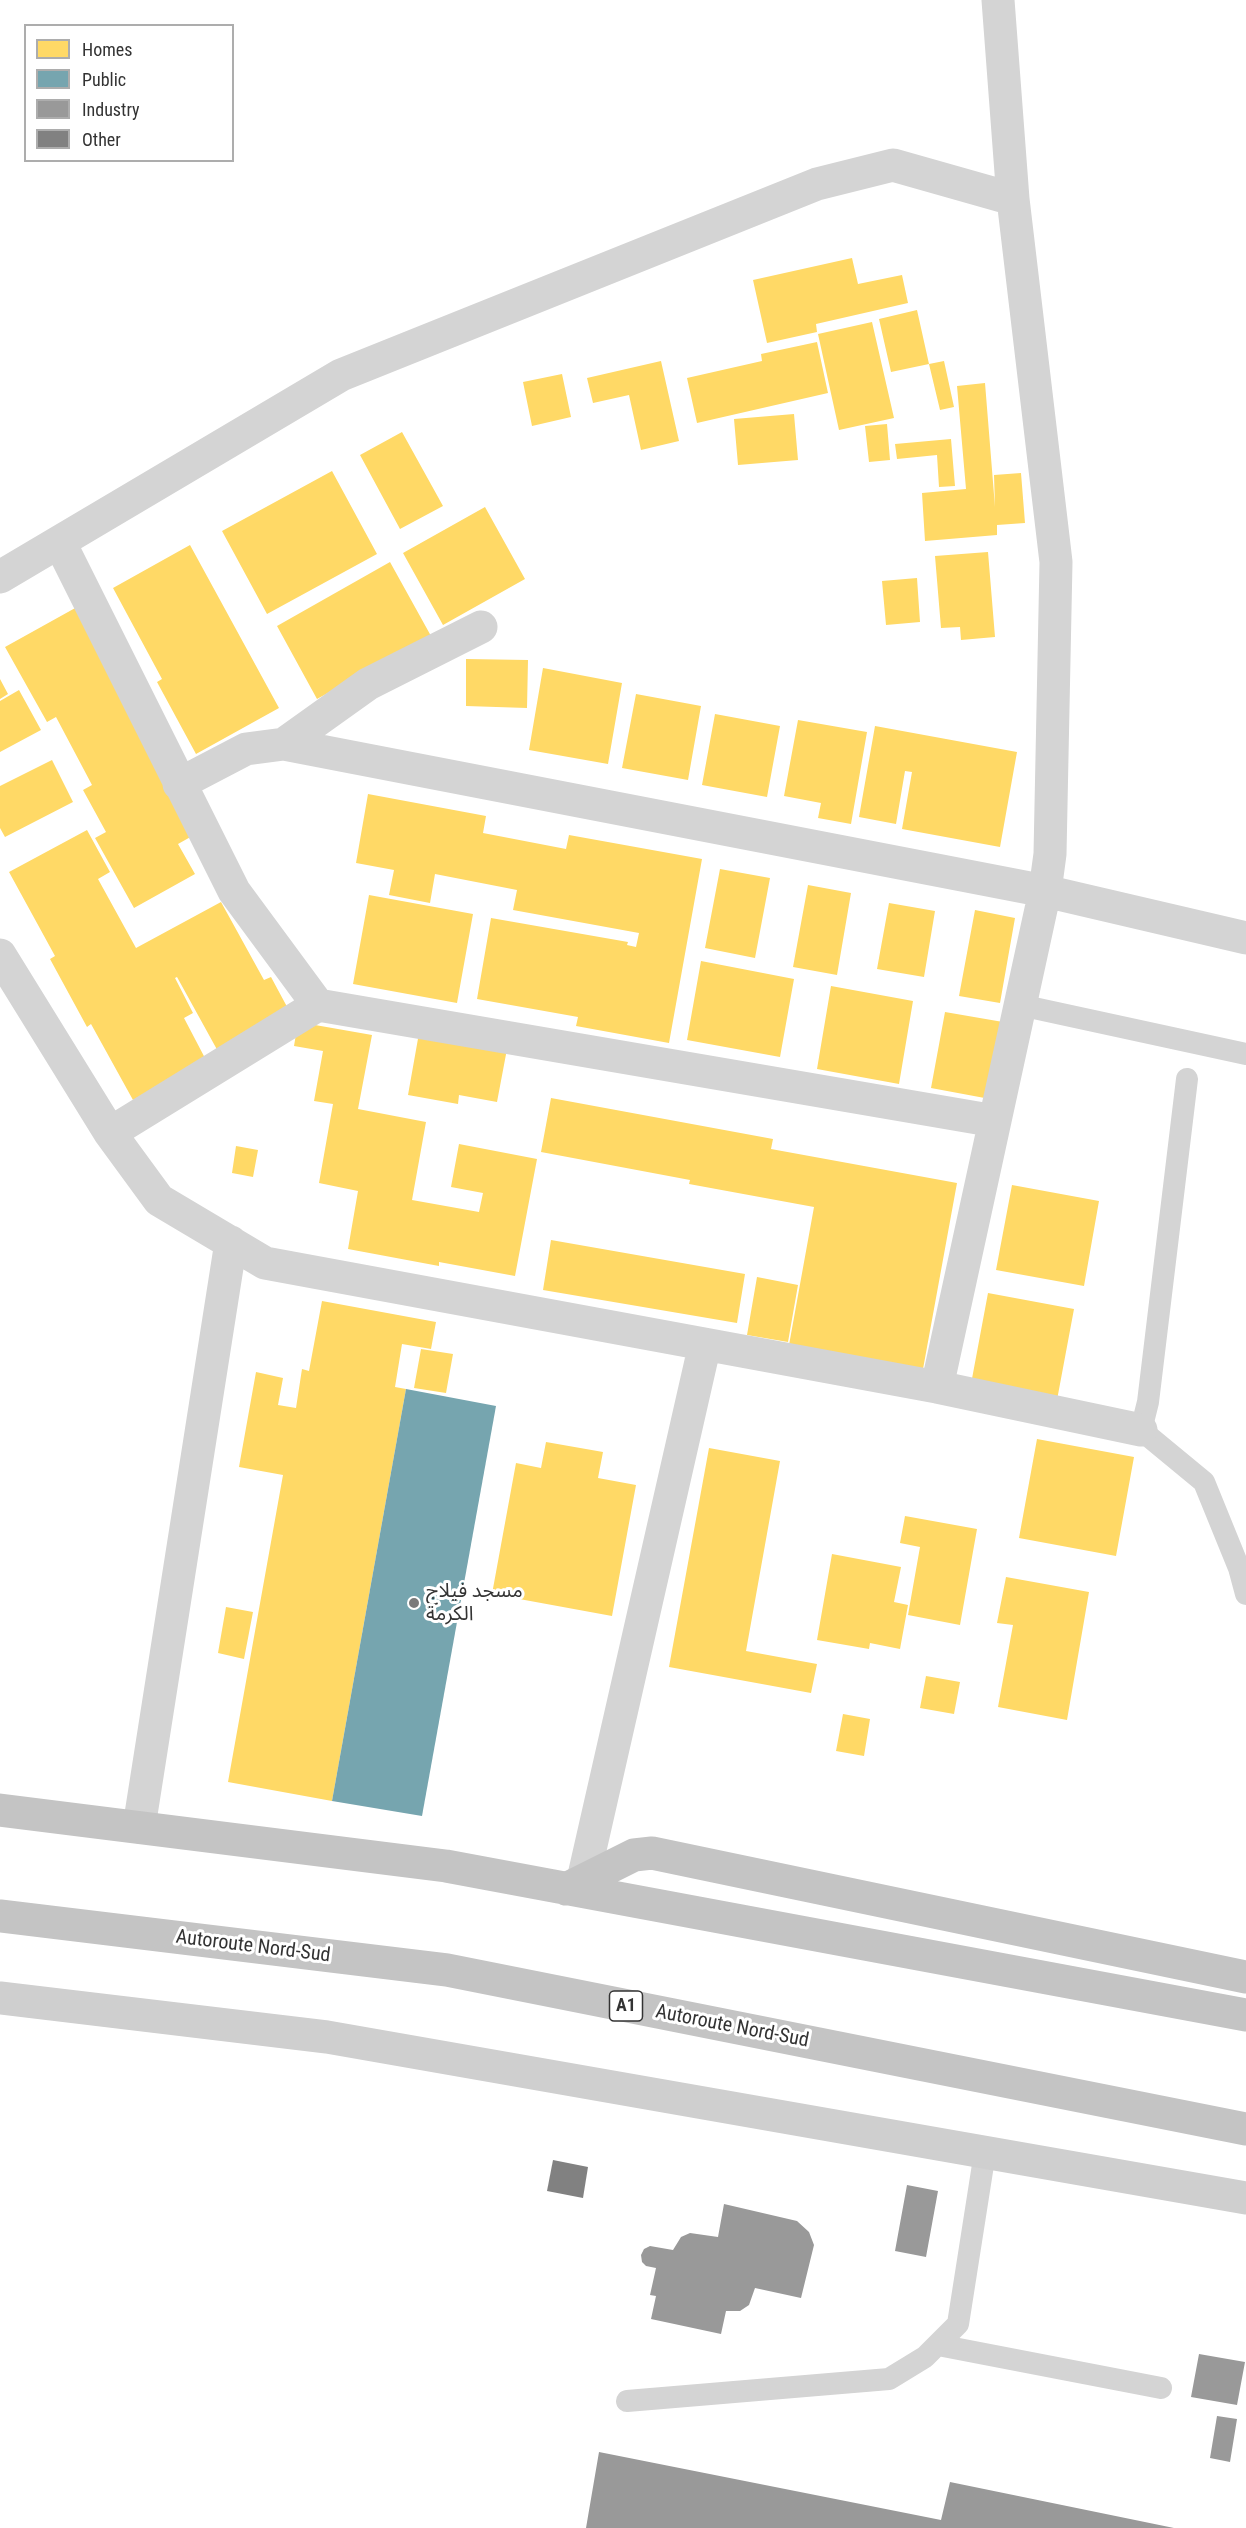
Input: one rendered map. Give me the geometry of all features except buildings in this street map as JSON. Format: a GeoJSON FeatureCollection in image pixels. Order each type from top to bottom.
{"type":"FeatureCollection","features":[{"type":"Feature","properties":{"kind":"highway"},"geometry":{"type":"LineString","coordinates":[[0,1810],[575,1884],[1246,2015]]}},
{"type":"Feature","properties":{"kind":"highway"},"geometry":{"type":"LineString","coordinates":[[575,1884],[634,1855],[652,1853],[1246,1977]]}},
{"type":"Feature","properties":{"kind":"highway","name":"Autoroute Nord-Sud"},"geometry":{"type":"LineString","coordinates":[[0,1916],[447,1970],[1246,2129]]}},
{"type":"Feature","properties":{"kind":"main road"},"geometry":{"type":"LineString","coordinates":[[0,1998],[327,2037],[1246,2198]]}},
{"type":"Feature","properties":{"kind":"street"},"geometry":{"type":"LineString","coordinates":[[937,1387],[1045,891],[1050,854],[1056,562],[1013,199],[998,0]]}},
{"type":"Feature","properties":{"kind":"street"},"geometry":{"type":"LineString","coordinates":[[0,577],[341,375],[817,184],[893,165],[1013,199]]}},
{"type":"Feature","properties":{"kind":"street"},"geometry":{"type":"LineString","coordinates":[[60,543],[234,891],[318,1005]]}},
{"type":"Feature","properties":{"kind":"street"},"geometry":{"type":"LineString","coordinates":[[284,744],[368,684],[480,627]]}},
{"type":"Feature","properties":{"kind":"street"},"geometry":{"type":"LineString","coordinates":[[179,784],[246,749],[284,744],[1045,891],[1246,938]]}},
{"type":"Feature","properties":{"kind":"street"},"geometry":{"type":"LineString","coordinates":[[0,955],[110,1133],[159,1200],[265,1263],[937,1387],[1141,1430]]}},
{"type":"Feature","properties":{"kind":"street"},"geometry":{"type":"LineString","coordinates":[[110,1133],[318,1005],[996,1120]]}},
{"type":"Feature","properties":{"kind":"street"},"geometry":{"type":"LineString","coordinates":[[139,1827],[231,1242]]}},
{"type":"Feature","properties":{"kind":"street"},"geometry":{"type":"LineString","coordinates":[[575,1884],[705,1344]]}},
{"type":"Feature","properties":{"kind":"lane"},"geometry":{"type":"LineString","coordinates":[[1020,1005],[1246,1054]]}},
{"type":"Feature","properties":{"kind":"lane"},"geometry":{"type":"LineString","coordinates":[[1187,1079],[1148,1402],[1141,1430],[1204,1482],[1242,1566],[1246,1594]]}},
{"type":"Feature","properties":{"kind":"lane"},"geometry":{"type":"LineString","coordinates":[[627,2401],[889,2379],[938,2345],[958,2324],[985,2151]]}},
{"type":"Feature","properties":{"kind":"lane"},"geometry":{"type":"LineString","coordinates":[[938,2345],[1161,2388]]}},
{"type":"Feature","properties":{"kind":"place","name":"مسجد فيلاج الكرمة"},"geometry":{"type":"Point","coordinates":[414,1603]}}]}
